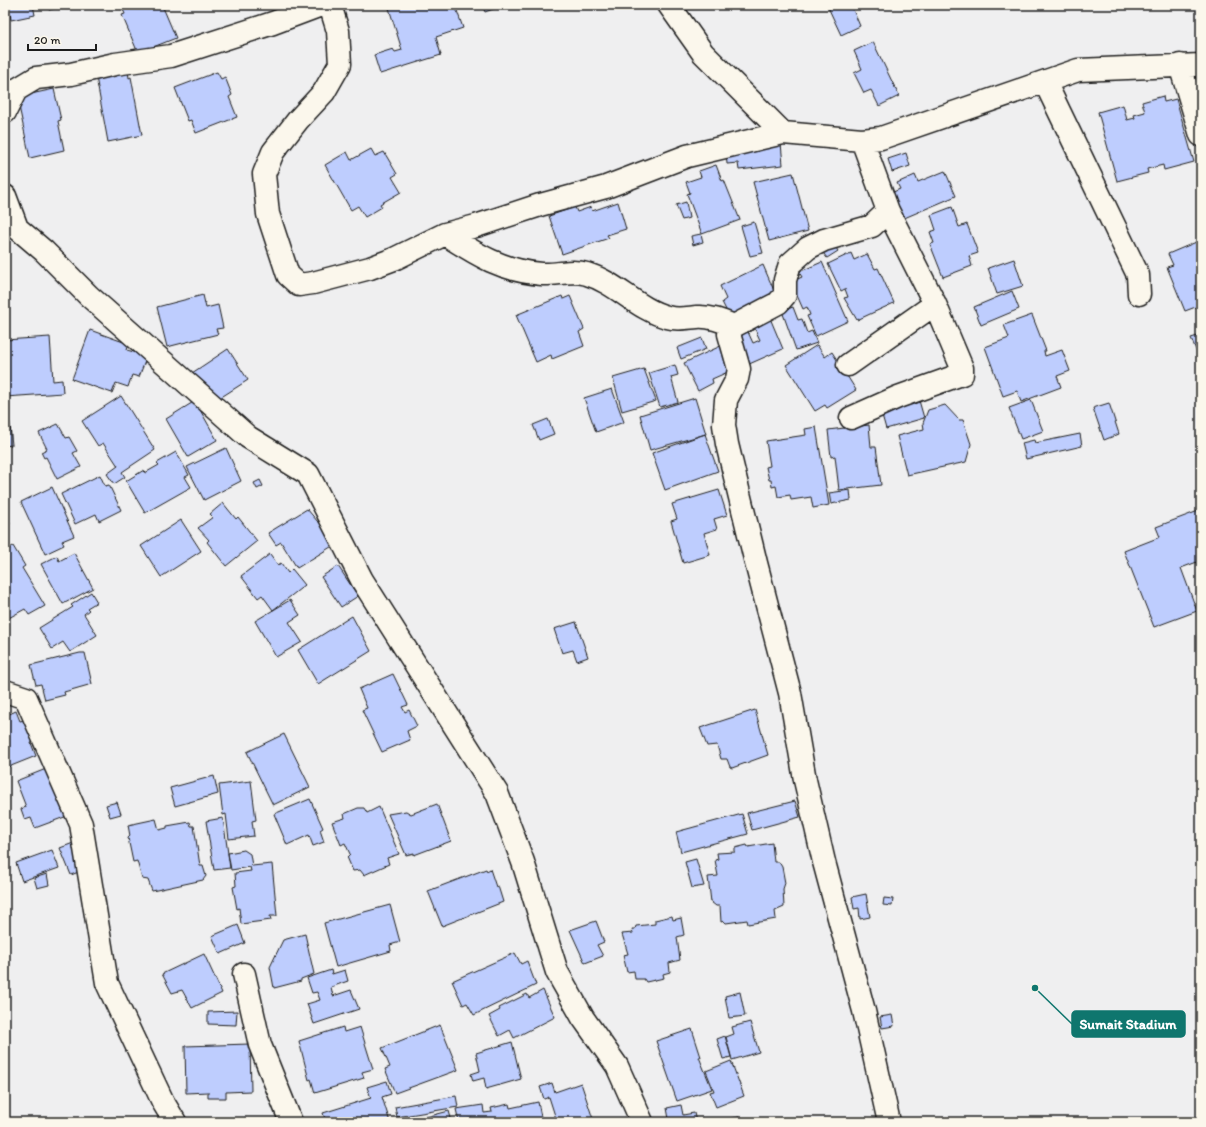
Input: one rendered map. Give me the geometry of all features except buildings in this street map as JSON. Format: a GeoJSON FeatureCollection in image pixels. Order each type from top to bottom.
{"type":"FeatureCollection","features":[{"type":"Feature","properties":{"kind":"street"},"geometry":{"type":"LineString","coordinates":[[5,112],[16,90],[36,78],[71,74],[115,64],[171,56],[273,23],[321,5]]}},
{"type":"Feature","properties":{"kind":"street"},"geometry":{"type":"LineString","coordinates":[[330,5],[338,31],[340,64],[324,92],[298,120],[273,152],[264,174],[268,214],[288,275],[299,285],[314,283],[370,268],[394,259],[445,234],[476,226],[540,205],[606,187],[687,156],[783,133],[862,140],[881,138],[1078,70],[1190,65],[1201,135]]}},
{"type":"Feature","properties":{"kind":"street"},"geometry":{"type":"LineString","coordinates":[[669,5],[704,53],[783,133]]}},
{"type":"Feature","properties":{"kind":"street"},"geometry":{"type":"LineString","coordinates":[[1045,82],[1138,275],[1140,294]]}},
{"type":"Feature","properties":{"kind":"street"},"geometry":{"type":"LineString","coordinates":[[851,418],[898,397],[962,374],[962,368],[935,304],[888,211],[862,140]]}},
{"type":"Feature","properties":{"kind":"street"},"geometry":{"type":"LineString","coordinates":[[5,196],[17,228],[44,251],[90,296],[248,437],[308,474],[362,580],[497,792],[523,862],[557,972],[583,1018],[617,1066],[642,1122]]}},
{"type":"Feature","properties":{"kind":"street"},"geometry":{"type":"LineString","coordinates":[[888,211],[872,226],[824,240],[808,248],[790,264],[785,280],[784,295],[778,303],[734,326],[729,334],[739,369],[737,379],[726,400],[724,425],[727,444],[790,692],[804,780],[824,862],[864,1011],[889,1122]]}},
{"type":"Feature","properties":{"kind":"street"},"geometry":{"type":"LineString","coordinates":[[445,234],[495,264],[521,272],[544,274],[570,272],[586,274],[614,287],[653,313],[682,319],[697,317],[713,318],[734,326]]}},
{"type":"Feature","properties":{"kind":"street"},"geometry":{"type":"LineString","coordinates":[[848,365],[935,304]]}},
{"type":"Feature","properties":{"kind":"street"},"geometry":{"type":"LineString","coordinates":[[5,691],[26,698],[81,824],[107,983],[163,1102],[176,1122]]}},
{"type":"Feature","properties":{"kind":"street"},"geometry":{"type":"LineString","coordinates":[[244,974],[260,1046],[291,1122]]}},
{"type":"Feature","properties":{"kind":"place","name":"Sumait Stadium"},"geometry":{"type":"Point","coordinates":[1035,988]}}]}
